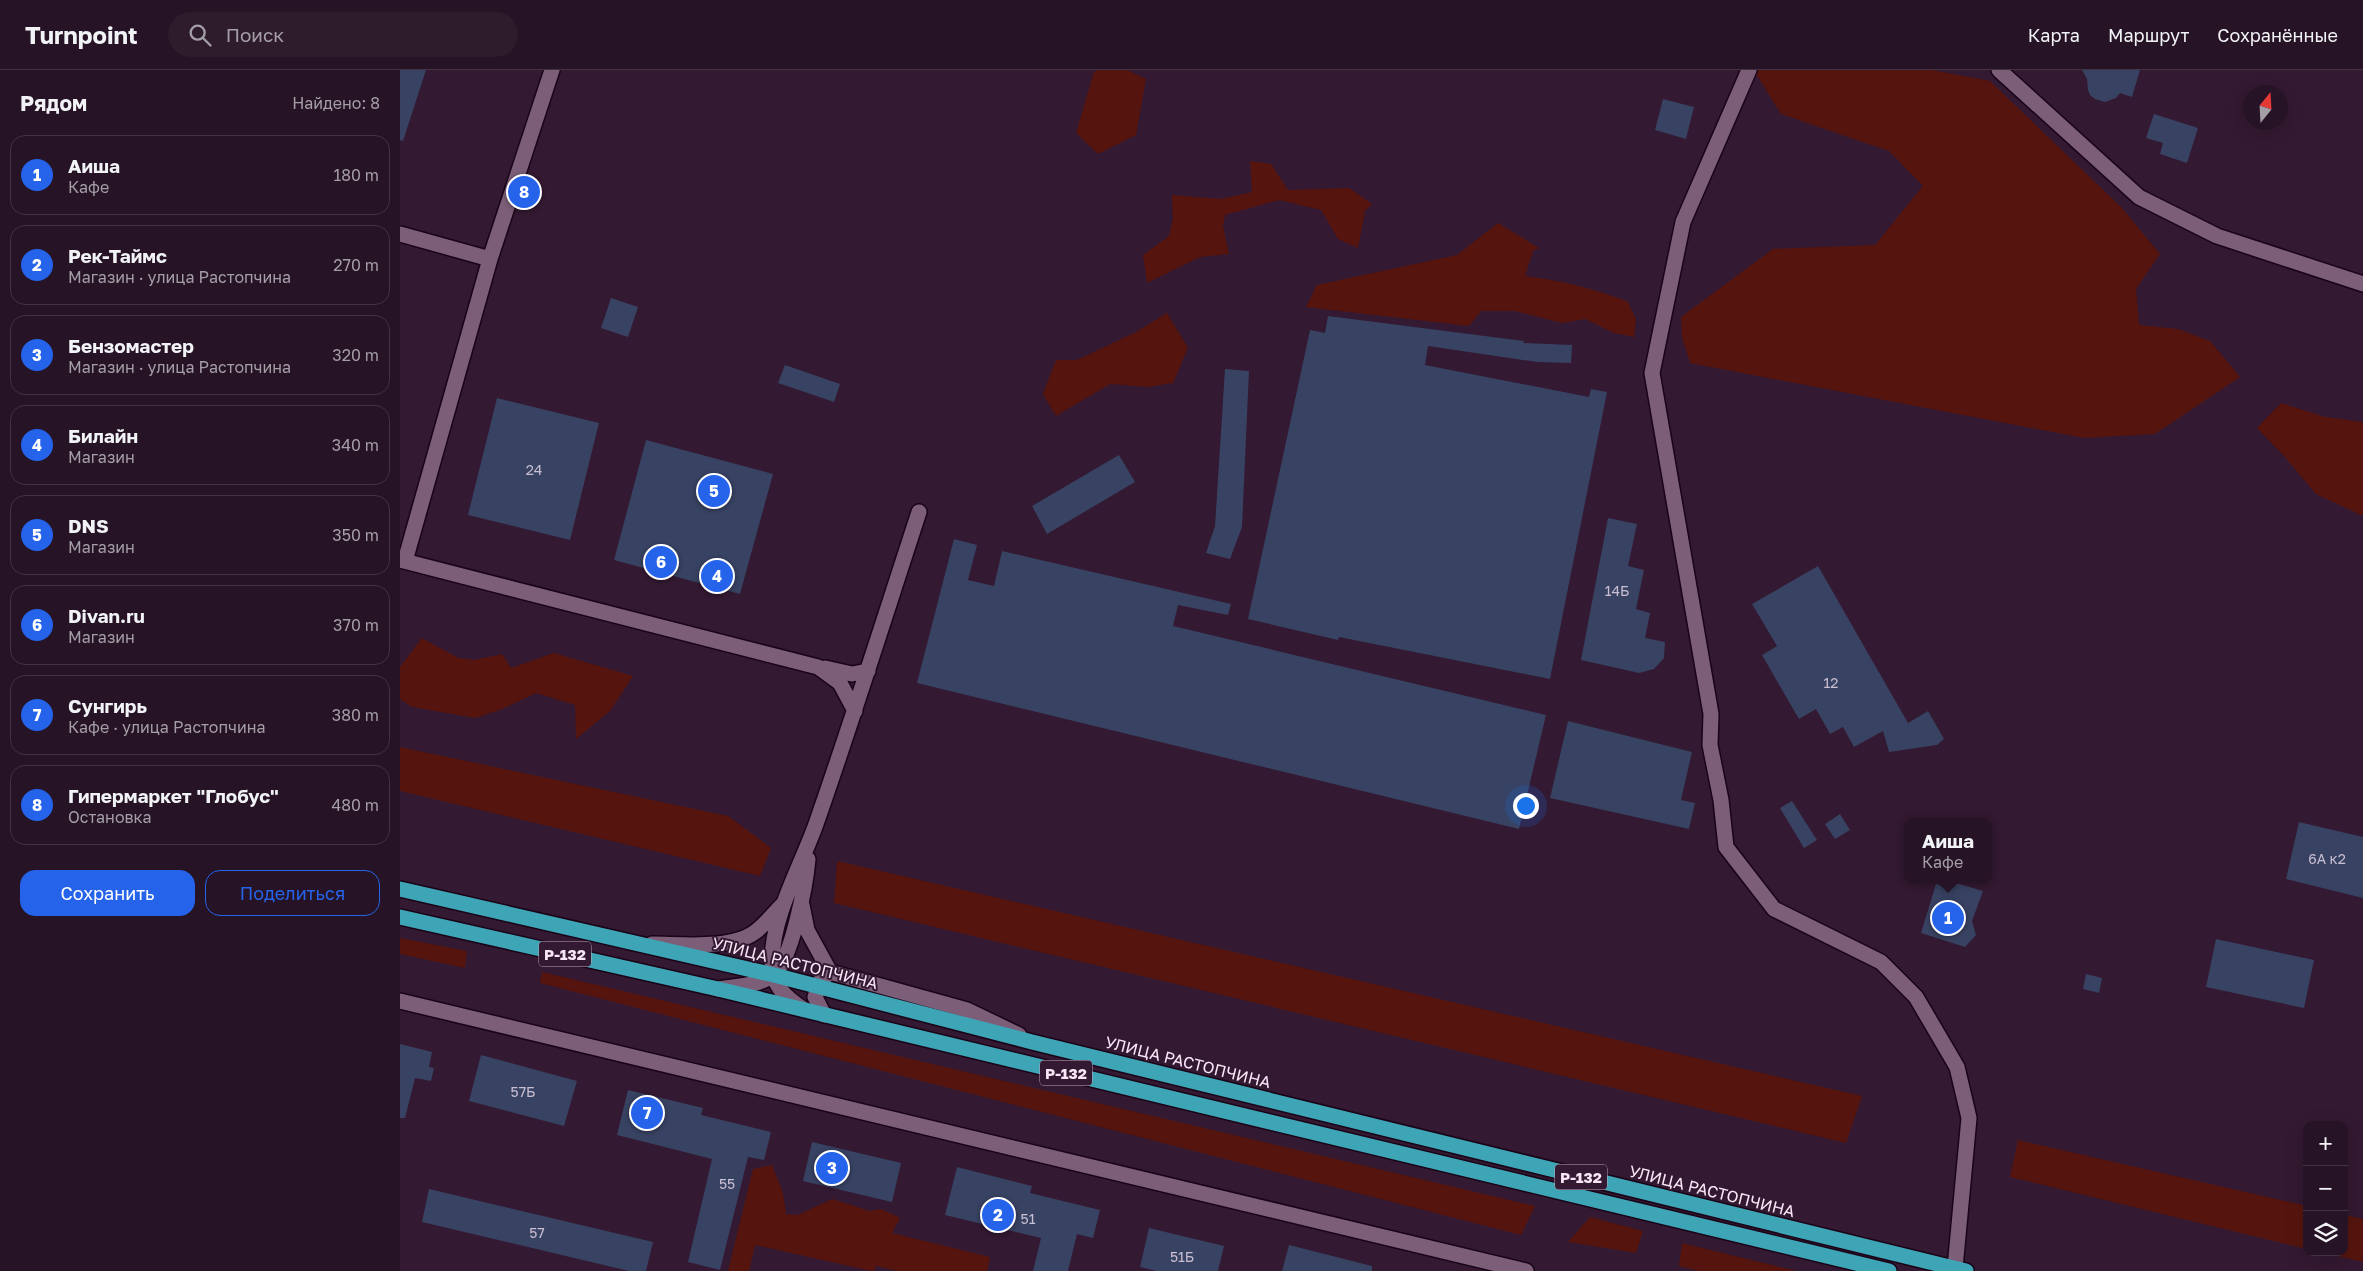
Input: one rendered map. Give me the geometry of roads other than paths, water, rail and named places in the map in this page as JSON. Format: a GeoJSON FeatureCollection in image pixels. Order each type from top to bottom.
{"type":"FeatureCollection","features":[{"type":"Feature","properties":{"kind":"highway","name":"УЛИЦА РАСТОПЧИНА"},"geometry":{"type":"LineString","coordinates":[[400,889],[774,975],[1032,1042],[1960,1270]]}},
{"type":"Feature","properties":{"kind":"highway","name":"Р-132"},"geometry":{"type":"LineString","coordinates":[[400,917],[718,989],[1854,1267],[1889,1271]]}},
{"type":"Feature","properties":{"kind":"street"},"geometry":{"type":"LineString","coordinates":[[552,70],[490,259],[402,560],[818,666],[852,674],[868,672]]}},
{"type":"Feature","properties":{"kind":"street"},"geometry":{"type":"LineString","coordinates":[[1749,70],[1683,222],[1652,373],[1711,714],[1710,745],[1721,800],[1726,847],[1774,909],[1881,962],[1916,997],[1957,1067],[1969,1118],[1960,1270]]}},
{"type":"Feature","properties":{"kind":"street"},"geometry":{"type":"LineString","coordinates":[[1999,70],[2139,197],[2218,236],[2363,284]]}},
{"type":"Feature","properties":{"kind":"street"},"geometry":{"type":"LineString","coordinates":[[400,234],[490,259]]}},
{"type":"Feature","properties":{"kind":"street"},"geometry":{"type":"LineString","coordinates":[[804,1010],[782,995],[774,975],[773,948],[786,901],[809,843],[855,711],[919,512]]}},
{"type":"Feature","properties":{"kind":"street"},"geometry":{"type":"LineString","coordinates":[[818,666],[840,683],[855,711]]}},
{"type":"Feature","properties":{"kind":"street"},"geometry":{"type":"LineString","coordinates":[[718,989],[755,983],[774,975],[788,952],[802,905],[809,843]]}},
{"type":"Feature","properties":{"kind":"street"},"geometry":{"type":"LineString","coordinates":[[638,944],[714,944],[736,941],[754,933],[786,901]]}},
{"type":"Feature","properties":{"kind":"street"},"geometry":{"type":"LineString","coordinates":[[802,905],[806,930],[830,972],[967,1010],[1032,1042]]}},
{"type":"Feature","properties":{"kind":"street"},"geometry":{"type":"LineString","coordinates":[[824,1015],[815,997],[821,980],[830,972]]}},
{"type":"Feature","properties":{"kind":"street"},"geometry":{"type":"LineString","coordinates":[[400,1001],[1526,1271]]}},
{"type":"Feature","properties":{"kind":"place","name":"Гипермаркет \"Глобус\""},"geometry":{"type":"Point","coordinates":[524,192]}},
{"type":"Feature","properties":{"kind":"place","name":"DNS"},"geometry":{"type":"Point","coordinates":[714,491]}},
{"type":"Feature","properties":{"kind":"place","name":"Divan.ru"},"geometry":{"type":"Point","coordinates":[661,562]}},
{"type":"Feature","properties":{"kind":"place","name":"Билайн"},"geometry":{"type":"Point","coordinates":[717,576]}},
{"type":"Feature","properties":{"kind":"place","name":"Аиша"},"geometry":{"type":"Point","coordinates":[1948,918]}},
{"type":"Feature","properties":{"kind":"place","name":"Сунгирь"},"geometry":{"type":"Point","coordinates":[647,1113]}},
{"type":"Feature","properties":{"kind":"place","name":"Бензомастер"},"geometry":{"type":"Point","coordinates":[832,1168]}},
{"type":"Feature","properties":{"kind":"place","name":"Рек-Таймс"},"geometry":{"type":"Point","coordinates":[998,1215]}}]}
